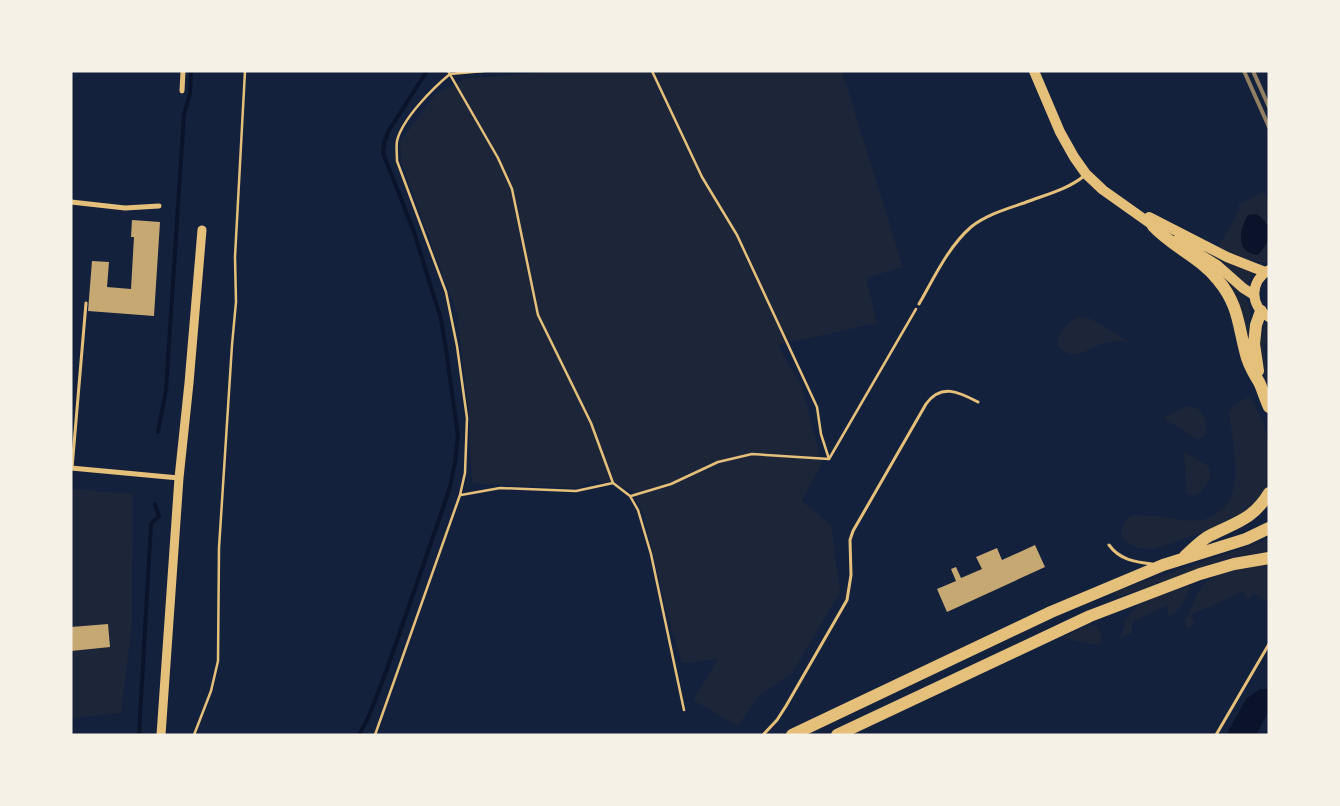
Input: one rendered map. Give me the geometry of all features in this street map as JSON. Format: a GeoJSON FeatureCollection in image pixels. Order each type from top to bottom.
{"type":"FeatureCollection","features":[{"type":"Feature","properties":{"kind":"highway"},"geometry":{"type":"LineString","coordinates":[[1153,226],[1162,237],[1187,252],[1205,266],[1223,286],[1235,309],[1247,358],[1252,372],[1260,384],[1269,407],[1269,414]]}},
{"type":"Feature","properties":{"kind":"highway"},"geometry":{"type":"LineString","coordinates":[[1260,384],[1254,344],[1256,325],[1265,314]]}},
{"type":"Feature","properties":{"kind":"highway"},"geometry":{"type":"LineString","coordinates":[[1183,558],[1209,536],[1246,518],[1260,506],[1269,493]]}},
{"type":"Feature","properties":{"kind":"highway"},"geometry":{"type":"LineString","coordinates":[[792,735],[1051,612],[1163,565],[1246,539],[1269,528]]}},
{"type":"Feature","properties":{"kind":"highway"},"geometry":{"type":"LineString","coordinates":[[837,735],[1103,611],[1200,574],[1234,564],[1269,558]]}},
{"type":"Feature","properties":{"kind":"main road"},"geometry":{"type":"LineString","coordinates":[[1034,71],[1060,132],[1086,174],[1103,190],[1125,204],[1227,257],[1267,271],[1257,280],[1254,295],[1255,301],[1265,314]]}},
{"type":"Feature","properties":{"kind":"main road"},"geometry":{"type":"LineString","coordinates":[[1125,204],[1153,226],[1217,265],[1254,295]]}},
{"type":"Feature","properties":{"kind":"street"},"geometry":{"type":"LineString","coordinates":[[182,71],[182,91]]}},
{"type":"Feature","properties":{"kind":"street"},"geometry":{"type":"LineString","coordinates":[[71,202],[125,208],[159,206]]}},
{"type":"Feature","properties":{"kind":"street"},"geometry":{"type":"LineString","coordinates":[[161,735],[179,478],[202,230]]}},
{"type":"Feature","properties":{"kind":"street"},"geometry":{"type":"LineString","coordinates":[[72,468],[179,478]]}},
{"type":"Feature","properties":{"kind":"lane"},"geometry":{"type":"LineString","coordinates":[[919,304],[951,251],[972,226],[995,214],[1071,184],[1086,174]]}},
{"type":"Feature","properties":{"kind":"lane"},"geometry":{"type":"LineString","coordinates":[[72,468],[86,303]]}},
{"type":"Feature","properties":{"kind":"lane"},"geometry":{"type":"LineString","coordinates":[[763,735],[777,720],[786,706],[847,600],[851,576],[850,540],[853,531],[926,404],[932,396],[945,391],[963,394],[978,402]]}},
{"type":"Feature","properties":{"kind":"lane"},"geometry":{"type":"LineString","coordinates":[[1109,545],[1118,555],[1131,561],[1163,565]]}},
{"type":"Feature","properties":{"kind":"lane"},"geometry":{"type":"LineString","coordinates":[[1216,735],[1269,644]]}},
{"type":"Feature","properties":{"kind":"path"},"geometry":{"type":"LineString","coordinates":[[194,735],[211,691],[218,661],[219,548],[236,302],[235,257],[242,156],[245,71]]}},
{"type":"Feature","properties":{"kind":"path"},"geometry":{"type":"LineString","coordinates":[[375,735],[460,495],[465,473],[467,418],[457,346],[446,292],[397,161],[396,142],[402,128],[434,87],[449,73],[484,71]]}},
{"type":"Feature","properties":{"kind":"path"},"geometry":{"type":"LineString","coordinates":[[652,71],[702,177],[737,235],[817,407],[821,434],[829,459]]}},
{"type":"Feature","properties":{"kind":"path"},"geometry":{"type":"LineString","coordinates":[[449,73],[507,175],[512,189],[538,315],[588,416],[613,483],[630,496],[638,510],[651,554],[684,710]]}},
{"type":"Feature","properties":{"kind":"path"},"geometry":{"type":"LineString","coordinates":[[829,459],[919,304]]}},
{"type":"Feature","properties":{"kind":"path"},"geometry":{"type":"LineString","coordinates":[[630,496],[671,484],[718,462],[752,454],[829,459]]}},
{"type":"Feature","properties":{"kind":"path"},"geometry":{"type":"LineString","coordinates":[[460,495],[500,488],[576,491],[613,483]]}},
{"type":"Feature","properties":{"kind":"shaded area"},"geometry":{"type":"Polygon","coordinates":[[[556,71],[842,71],[903,267],[866,278],[877,323],[778,345],[802,387],[822,463],[802,501],[831,525],[840,592],[793,672],[759,696],[738,726],[693,700],[718,659],[682,663],[666,609],[644,515],[631,490],[594,480],[576,488],[472,483],[469,415],[457,314],[401,161],[400,141],[435,95],[464,79],[556,71]]]}},
{"type":"Feature","properties":{"kind":"shaded area"},"geometry":{"type":"Polygon","coordinates":[[[1264,192],[1269,203],[1269,262],[1249,260],[1218,247],[1240,209],[1238,205],[1264,192]]]}},
{"type":"Feature","properties":{"kind":"shaded area"},"geometry":{"type":"Polygon","coordinates":[[[1256,214],[1266,223],[1269,233],[1263,250],[1258,255],[1245,250],[1241,240],[1241,234],[1248,215],[1256,214]]]}},
{"type":"Feature","properties":{"kind":"shaded area"},"geometry":{"type":"Polygon","coordinates":[[[1204,250],[1254,272],[1247,285],[1204,250]]]}},
{"type":"Feature","properties":{"kind":"shaded area"},"geometry":{"type":"Polygon","coordinates":[[[1210,262],[1240,290],[1248,304],[1250,318],[1248,336],[1210,262]]]}},
{"type":"Feature","properties":{"kind":"shaded area"},"geometry":{"type":"Polygon","coordinates":[[[1079,317],[1091,319],[1131,343],[1110,341],[1081,353],[1069,354],[1057,344],[1059,335],[1064,328],[1079,317]]]}},
{"type":"Feature","properties":{"kind":"shaded area"},"geometry":{"type":"Polygon","coordinates":[[[1264,323],[1269,326],[1269,334],[1264,348],[1269,389],[1261,356],[1264,323]]]}},
{"type":"Feature","properties":{"kind":"shaded area"},"geometry":{"type":"Polygon","coordinates":[[[1250,396],[1263,422],[1269,445],[1269,480],[1265,492],[1247,513],[1227,524],[1154,549],[1135,546],[1125,540],[1122,536],[1122,530],[1125,521],[1132,516],[1147,515],[1193,521],[1207,519],[1225,506],[1230,499],[1235,482],[1234,452],[1229,412],[1234,405],[1250,396]]]}},
{"type":"Feature","properties":{"kind":"shaded area"},"geometry":{"type":"Polygon","coordinates":[[[1188,406],[1196,408],[1205,418],[1207,427],[1202,438],[1197,439],[1163,418],[1188,406]]]}},
{"type":"Feature","properties":{"kind":"shaded area"},"geometry":{"type":"Polygon","coordinates":[[[1184,452],[1207,465],[1210,470],[1207,484],[1201,491],[1192,495],[1187,495],[1184,452]]]}},
{"type":"Feature","properties":{"kind":"shaded area"},"geometry":{"type":"Polygon","coordinates":[[[71,489],[133,494],[132,624],[121,713],[71,718],[71,489]]]}},
{"type":"Feature","properties":{"kind":"shaded area"},"geometry":{"type":"Polygon","coordinates":[[[1269,538],[1269,554],[1259,553],[1232,557],[1116,598],[1114,592],[1269,538]]]}},
{"type":"Feature","properties":{"kind":"shaded area"},"geometry":{"type":"Polygon","coordinates":[[[1259,563],[1269,563],[1269,603],[1253,593],[1248,601],[1243,591],[1191,615],[1195,623],[1188,628],[1184,620],[1188,617],[1197,595],[1206,583],[1212,578],[1259,563]]]}},
{"type":"Feature","properties":{"kind":"shaded area"},"geometry":{"type":"Polygon","coordinates":[[[1189,586],[1184,601],[1177,611],[1168,616],[1167,605],[1133,621],[1132,633],[1120,639],[1128,616],[1139,605],[1189,586]]]}},
{"type":"Feature","properties":{"kind":"shaded area"},"geometry":{"type":"Polygon","coordinates":[[[1089,625],[1097,627],[1102,637],[1100,643],[1095,645],[1062,638],[1089,625]]]}},
{"type":"Feature","properties":{"kind":"shaded area"},"geometry":{"type":"Polygon","coordinates":[[[1260,689],[1269,689],[1269,711],[1256,735],[1226,735],[1246,699],[1260,689]]]}},
{"type":"Feature","properties":{"kind":"building"},"geometry":{"type":"Polygon","coordinates":[[[132,220],[160,222],[154,316],[88,311],[92,261],[109,262],[107,287],[131,289],[134,237],[131,237],[132,220]]]}},
{"type":"Feature","properties":{"kind":"building"},"geometry":{"type":"Polygon","coordinates":[[[1035,545],[1045,567],[947,612],[937,589],[956,581],[951,569],[956,567],[961,578],[982,569],[976,557],[997,548],[1002,560],[1035,545]]]}},
{"type":"Feature","properties":{"kind":"building"},"geometry":{"type":"Polygon","coordinates":[[[108,624],[110,647],[71,651],[71,627],[108,624]]]}},
{"type":"Feature","properties":{"kind":"waterway"},"geometry":{"type":"LineString","coordinates":[[158,432],[166,390],[184,114],[190,94],[191,71]]}},
{"type":"Feature","properties":{"kind":"waterway"},"geometry":{"type":"LineString","coordinates":[[359,735],[369,716],[386,672],[450,487],[458,436],[441,319],[413,229],[383,153],[388,132],[427,71]]}},
{"type":"Feature","properties":{"kind":"waterway"},"geometry":{"type":"LineString","coordinates":[[139,735],[151,524],[159,516],[155,504]]}},
{"type":"Feature","properties":{"kind":"railway"},"geometry":{"type":"LineString","coordinates":[[1244,71],[1269,127]]}},
{"type":"Feature","properties":{"kind":"railway"},"geometry":{"type":"LineString","coordinates":[[1253,71],[1269,107]]}}]}
